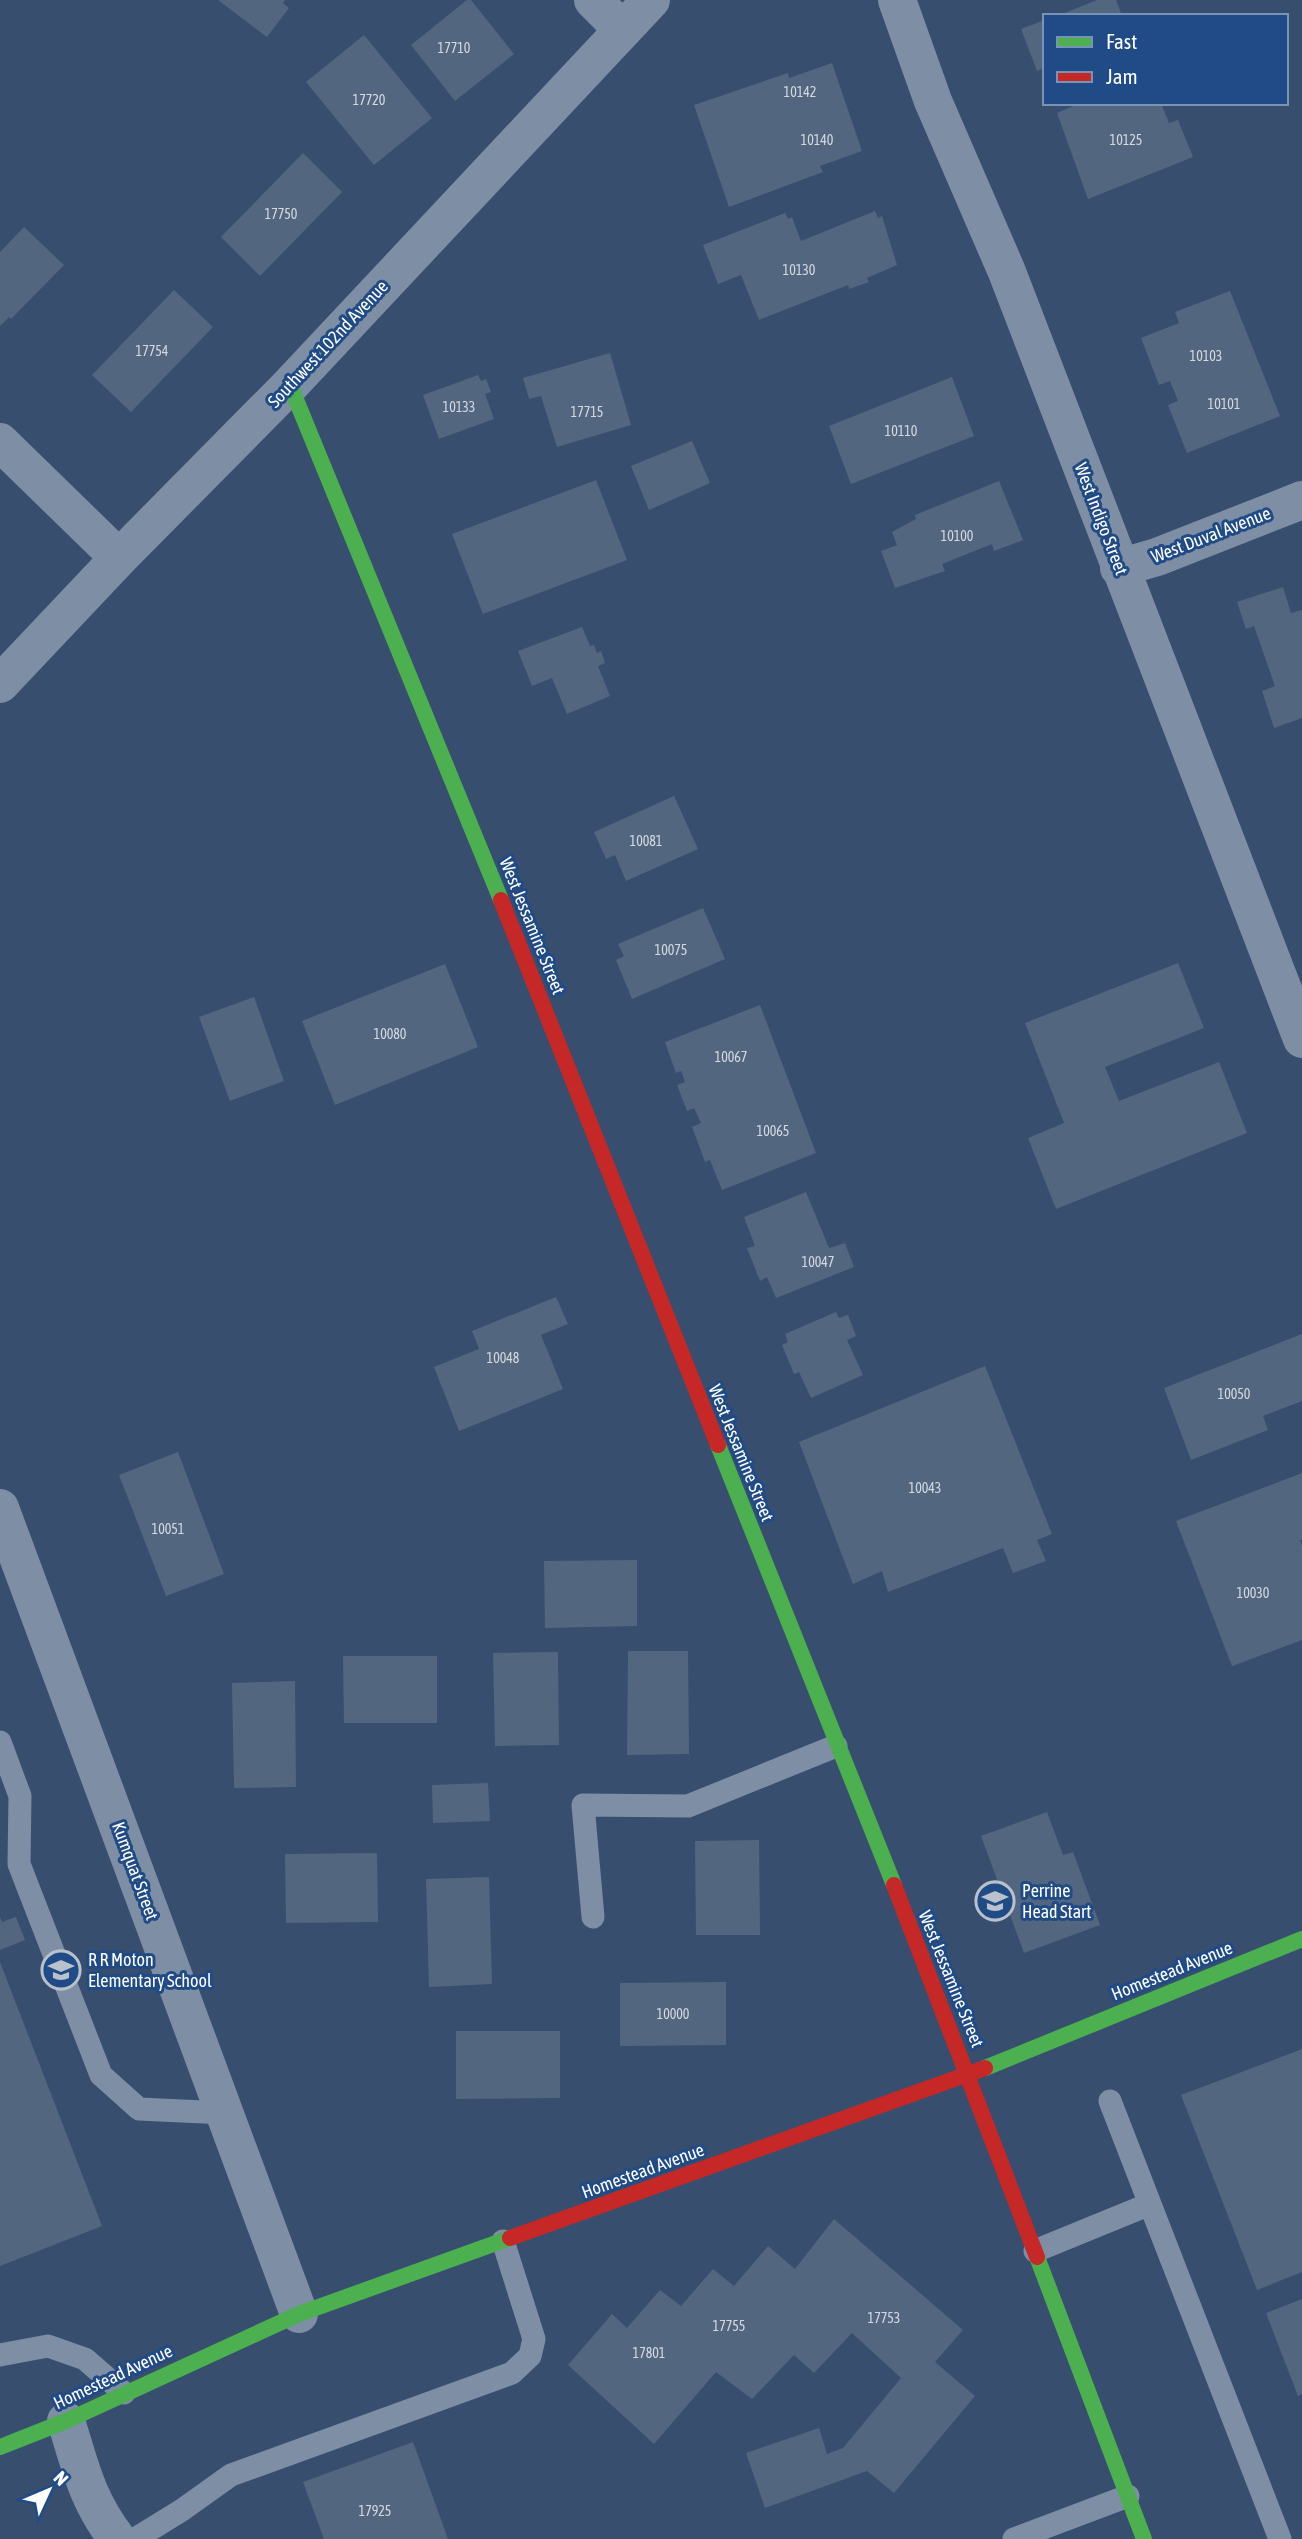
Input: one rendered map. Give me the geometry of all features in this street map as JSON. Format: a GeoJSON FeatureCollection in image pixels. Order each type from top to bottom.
{"type":"FeatureCollection","features":[{"type":"Feature","properties":{"kind":"street"},"geometry":{"type":"LineString","coordinates":[[593,0],[622,29]]}},
{"type":"Feature","properties":{"kind":"street","name":"Southwest 102nd Avenue"},"geometry":{"type":"LineString","coordinates":[[0,684],[119,558],[290,386],[650,0]]}},
{"type":"Feature","properties":{"kind":"street","name":"West Indigo Street"},"geometry":{"type":"LineString","coordinates":[[897,0],[933,101],[1007,272],[1302,1039]]}},
{"type":"Feature","properties":{"kind":"street","name":"West Jessamine Street"},"geometry":{"type":"LineString","coordinates":[[290,386],[428,718],[968,2075],[1144,2539]]}},
{"type":"Feature","properties":{"kind":"street"},"geometry":{"type":"LineString","coordinates":[[0,442],[119,558]]}},
{"type":"Feature","properties":{"kind":"street","name":"West Duval Avenue"},"geometry":{"type":"LineString","coordinates":[[1119,568],[1157,557],[1302,500]]}},
{"type":"Feature","properties":{"kind":"street","name":"Kumquat Street"},"geometry":{"type":"LineString","coordinates":[[0,1508],[9,1561],[225,2113],[299,2314]]}},
{"type":"Feature","properties":{"kind":"street","name":"Homestead Avenue"},"geometry":{"type":"LineString","coordinates":[[0,2447],[66,2421],[299,2314],[968,2075],[1302,1939]]}},
{"type":"Feature","properties":{"kind":"street"},"geometry":{"type":"LineString","coordinates":[[66,2421],[82,2480],[99,2515],[117,2539]]}},
{"type":"Feature","properties":{"kind":"lane"},"geometry":{"type":"LineString","coordinates":[[0,1742],[20,1796],[19,1864],[101,2075],[139,2109],[225,2113]]}},
{"type":"Feature","properties":{"kind":"lane"},"geometry":{"type":"LineString","coordinates":[[593,1917],[583,1805],[688,1806],[836,1746]]}},
{"type":"Feature","properties":{"kind":"lane"},"geometry":{"type":"LineString","coordinates":[[1110,2101],[1280,2539]]}},
{"type":"Feature","properties":{"kind":"lane"},"geometry":{"type":"LineString","coordinates":[[1035,2251],[1150,2204]]}},
{"type":"Feature","properties":{"kind":"lane"},"geometry":{"type":"LineString","coordinates":[[135,2539],[231,2475],[512,2373],[530,2356],[534,2339],[503,2241]]}},
{"type":"Feature","properties":{"kind":"lane"},"geometry":{"type":"LineString","coordinates":[[0,2355],[48,2346],[85,2359],[124,2393]]}},
{"type":"Feature","properties":{"kind":"lane"},"geometry":{"type":"LineString","coordinates":[[1014,2539],[1128,2496]]}},
{"type":"Feature","properties":{"kind":"building"},"geometry":{"type":"Polygon","coordinates":[[[218,0],[285,0],[283,3],[289,8],[267,37],[218,0]]]}},
{"type":"Feature","properties":{"kind":"building"},"geometry":{"type":"Polygon","coordinates":[[[467,0],[471,0],[514,54],[455,101],[411,45],[467,0]]]}},
{"type":"Feature","properties":{"kind":"building"},"geometry":{"type":"Polygon","coordinates":[[[1097,0],[1116,0],[1121,14],[1062,14],[1097,0]]]}},
{"type":"Feature","properties":{"kind":"building"},"geometry":{"type":"Polygon","coordinates":[[[1043,21],[1043,69],[1037,71],[1021,29],[1043,21]]]}},
{"type":"Feature","properties":{"kind":"building"},"geometry":{"type":"Polygon","coordinates":[[[364,35],[432,118],[374,165],[306,82],[364,35]]]}},
{"type":"Feature","properties":{"kind":"building"},"geometry":{"type":"Polygon","coordinates":[[[832,63],[862,151],[820,166],[823,172],[729,207],[694,105],[788,73],[789,78],[832,63]]]}},
{"type":"Feature","properties":{"kind":"building"},"geometry":{"type":"Polygon","coordinates":[[[1075,105],[1162,105],[1169,123],[1178,120],[1193,157],[1088,199],[1057,113],[1075,105]]]}},
{"type":"Feature","properties":{"kind":"building"},"geometry":{"type":"Polygon","coordinates":[[[303,153],[342,192],[260,276],[221,237],[303,153]]]}},
{"type":"Feature","properties":{"kind":"building"},"geometry":{"type":"Polygon","coordinates":[[[875,211],[878,218],[882,216],[897,265],[867,278],[869,282],[849,289],[848,285],[759,320],[741,275],[718,284],[703,245],[785,213],[788,219],[792,217],[801,241],[875,211]]]}},
{"type":"Feature","properties":{"kind":"building"},"geometry":{"type":"Polygon","coordinates":[[[24,227],[64,265],[11,319],[9,317],[0,326],[0,252],[24,227]]]}},
{"type":"Feature","properties":{"kind":"building"},"geometry":{"type":"Polygon","coordinates":[[[174,290],[213,327],[131,412],[92,375],[174,290]]]}},
{"type":"Feature","properties":{"kind":"building"},"geometry":{"type":"Polygon","coordinates":[[[1230,291],[1280,416],[1187,453],[1168,405],[1178,401],[1170,381],[1159,385],[1141,338],[1179,323],[1175,312],[1230,291]]]}},
{"type":"Feature","properties":{"kind":"building"},"geometry":{"type":"Polygon","coordinates":[[[610,353],[631,425],[557,447],[541,396],[529,399],[523,378],[610,353]]]}},
{"type":"Feature","properties":{"kind":"building"},"geometry":{"type":"Polygon","coordinates":[[[478,375],[481,381],[486,379],[491,392],[485,394],[494,419],[439,439],[423,395],[478,375]]]}},
{"type":"Feature","properties":{"kind":"building"},"geometry":{"type":"Polygon","coordinates":[[[952,377],[974,436],[851,484],[829,426],[952,377]]]}},
{"type":"Feature","properties":{"kind":"building"},"geometry":{"type":"Polygon","coordinates":[[[692,441],[710,483],[649,510],[631,466],[692,441]]]}},
{"type":"Feature","properties":{"kind":"building"},"geometry":{"type":"Polygon","coordinates":[[[596,480],[627,560],[483,614],[452,534],[596,480]]]}},
{"type":"Feature","properties":{"kind":"building"},"geometry":{"type":"Polygon","coordinates":[[[999,481],[1023,540],[994,551],[992,544],[942,564],[945,571],[895,588],[881,551],[897,545],[892,532],[916,519],[915,515],[999,481]]]}},
{"type":"Feature","properties":{"kind":"building"},"geometry":{"type":"Polygon","coordinates":[[[1283,587],[1291,613],[1302,610],[1302,718],[1274,728],[1262,691],[1275,686],[1254,626],[1246,629],[1237,602],[1283,587]]]}},
{"type":"Feature","properties":{"kind":"building"},"geometry":{"type":"Polygon","coordinates":[[[582,627],[590,646],[594,645],[597,653],[601,651],[605,663],[598,666],[610,696],[567,714],[552,678],[532,686],[518,651],[582,627]]]}},
{"type":"Feature","properties":{"kind":"building"},"geometry":{"type":"Polygon","coordinates":[[[674,796],[698,849],[626,881],[615,855],[606,859],[594,832],[674,796]]]}},
{"type":"Feature","properties":{"kind":"building"},"geometry":{"type":"Polygon","coordinates":[[[703,908],[725,959],[632,999],[616,960],[624,956],[618,944],[703,908]]]}},
{"type":"Feature","properties":{"kind":"building"},"geometry":{"type":"Polygon","coordinates":[[[1178,963],[1204,1028],[1105,1067],[1119,1101],[1219,1062],[1247,1133],[1056,1209],[1028,1138],[1064,1123],[1025,1023],[1178,963]]]}},
{"type":"Feature","properties":{"kind":"building"},"geometry":{"type":"Polygon","coordinates":[[[445,964],[478,1047],[335,1105],[302,1021],[445,964]]]}},
{"type":"Feature","properties":{"kind":"building"},"geometry":{"type":"Polygon","coordinates":[[[254,997],[284,1081],[230,1101],[199,1017],[254,997]]]}},
{"type":"Feature","properties":{"kind":"building"},"geometry":{"type":"Polygon","coordinates":[[[760,1005],[816,1153],[722,1190],[710,1160],[705,1162],[692,1127],[701,1123],[694,1108],[687,1111],[677,1085],[685,1082],[681,1071],[676,1073],[665,1042],[760,1005]]]}},
{"type":"Feature","properties":{"kind":"building"},"geometry":{"type":"Polygon","coordinates":[[[806,1192],[829,1248],[845,1243],[854,1267],[776,1298],[767,1277],[760,1281],[747,1248],[755,1246],[744,1217],[806,1192]]]}},
{"type":"Feature","properties":{"kind":"building"},"geometry":{"type":"Polygon","coordinates":[[[556,1297],[568,1324],[541,1335],[563,1389],[459,1431],[434,1367],[479,1349],[472,1331],[556,1297]]]}},
{"type":"Feature","properties":{"kind":"building"},"geometry":{"type":"Polygon","coordinates":[[[836,1312],[839,1318],[848,1315],[856,1336],[847,1340],[863,1375],[811,1398],[799,1372],[794,1374],[782,1345],[788,1342],[785,1334],[836,1312]]]}},
{"type":"Feature","properties":{"kind":"building"},"geometry":{"type":"Polygon","coordinates":[[[1302,1334],[1302,1401],[1263,1416],[1268,1430],[1191,1460],[1164,1388],[1302,1334]]]}},
{"type":"Feature","properties":{"kind":"building"},"geometry":{"type":"Polygon","coordinates":[[[985,1366],[1052,1534],[1037,1540],[1046,1561],[1013,1573],[1003,1548],[888,1592],[882,1571],[853,1584],[799,1442],[985,1366]]]}},
{"type":"Feature","properties":{"kind":"building"},"geometry":{"type":"Polygon","coordinates":[[[178,1452],[224,1574],[166,1596],[119,1475],[178,1452]]]}},
{"type":"Feature","properties":{"kind":"building"},"geometry":{"type":"Polygon","coordinates":[[[1302,1473],[1302,1640],[1232,1666],[1176,1521],[1302,1473]]]}},
{"type":"Feature","properties":{"kind":"building"},"geometry":{"type":"Polygon","coordinates":[[[637,1560],[637,1626],[545,1628],[544,1561],[637,1560]]]}},
{"type":"Feature","properties":{"kind":"building"},"geometry":{"type":"Polygon","coordinates":[[[628,1651],[688,1651],[689,1754],[627,1755],[628,1651]]]}},
{"type":"Feature","properties":{"kind":"building"},"geometry":{"type":"Polygon","coordinates":[[[558,1652],[559,1745],[495,1746],[493,1653],[558,1652]]]}},
{"type":"Feature","properties":{"kind":"building"},"geometry":{"type":"Polygon","coordinates":[[[343,1656],[437,1656],[437,1723],[344,1723],[343,1656]]]}},
{"type":"Feature","properties":{"kind":"building"},"geometry":{"type":"Polygon","coordinates":[[[295,1681],[296,1787],[234,1788],[232,1683],[295,1681]]]}},
{"type":"Feature","properties":{"kind":"building"},"geometry":{"type":"Polygon","coordinates":[[[488,1783],[490,1821],[433,1823],[432,1785],[488,1783]]]}},
{"type":"Feature","properties":{"kind":"building"},"geometry":{"type":"Polygon","coordinates":[[[1047,1812],[1063,1855],[1073,1852],[1100,1925],[1024,1953],[981,1836],[1047,1812]]]}},
{"type":"Feature","properties":{"kind":"building"},"geometry":{"type":"Polygon","coordinates":[[[759,1840],[760,1935],[696,1935],[695,1841],[759,1840]]]}},
{"type":"Feature","properties":{"kind":"building"},"geometry":{"type":"Polygon","coordinates":[[[377,1853],[378,1922],[286,1923],[285,1854],[377,1853]]]}},
{"type":"Feature","properties":{"kind":"building"},"geometry":{"type":"Polygon","coordinates":[[[489,1877],[492,1984],[429,1987],[426,1879],[489,1877]]]}},
{"type":"Feature","properties":{"kind":"building"},"geometry":{"type":"Polygon","coordinates":[[[0,1917],[2,1922],[16,1917],[25,1940],[0,1950],[0,1917]]]}},
{"type":"Feature","properties":{"kind":"building"},"geometry":{"type":"Polygon","coordinates":[[[0,1962],[102,2226],[0,2266],[0,1962]]]}},
{"type":"Feature","properties":{"kind":"building"},"geometry":{"type":"Polygon","coordinates":[[[726,1982],[726,2045],[620,2046],[620,1983],[726,1982]]]}},
{"type":"Feature","properties":{"kind":"building"},"geometry":{"type":"Polygon","coordinates":[[[456,2031],[560,2031],[560,2098],[456,2099],[456,2031]]]}},
{"type":"Feature","properties":{"kind":"building"},"geometry":{"type":"Polygon","coordinates":[[[1302,2049],[1302,2272],[1257,2290],[1181,2095],[1302,2049]]]}},
{"type":"Feature","properties":{"kind":"building"},"geometry":{"type":"Polygon","coordinates":[[[834,2219],[963,2330],[935,2362],[975,2396],[894,2493],[867,2471],[765,2508],[746,2453],[819,2428],[827,2454],[843,2448],[901,2378],[852,2333],[814,2373],[794,2355],[752,2399],[716,2372],[654,2444],[568,2365],[612,2314],[627,2328],[660,2290],[681,2306],[713,2269],[734,2286],[768,2246],[795,2269],[834,2219]]]}},
{"type":"Feature","properties":{"kind":"building"},"geometry":{"type":"Polygon","coordinates":[[[1302,2299],[1302,2394],[1298,2396],[1266,2313],[1302,2299]]]}},
{"type":"Feature","properties":{"kind":"building"},"geometry":{"type":"Polygon","coordinates":[[[413,2442],[448,2539],[324,2539],[303,2482],[413,2442]]]}},
{"type":"Feature","properties":{"kind":"traffic: fast"},"geometry":{"type":"LineString","coordinates":[[290,385],[501,900]]}},
{"type":"Feature","properties":{"kind":"traffic: fast"},"geometry":{"type":"LineString","coordinates":[[718,1445],[894,1885]]}},
{"type":"Feature","properties":{"kind":"traffic: fast"},"geometry":{"type":"LineString","coordinates":[[985,2068],[1302,1939]]}},
{"type":"Feature","properties":{"kind":"traffic: fast"},"geometry":{"type":"LineString","coordinates":[[0,2447],[66,2421],[299,2314],[510,2238]]}},
{"type":"Feature","properties":{"kind":"traffic: fast"},"geometry":{"type":"LineString","coordinates":[[1037,2257],[1144,2539]]}},
{"type":"Feature","properties":{"kind":"traffic: jam"},"geometry":{"type":"LineString","coordinates":[[501,900],[718,1445]]}},
{"type":"Feature","properties":{"kind":"traffic: jam"},"geometry":{"type":"LineString","coordinates":[[894,1885],[1037,2257]]}},
{"type":"Feature","properties":{"kind":"traffic: jam"},"geometry":{"type":"LineString","coordinates":[[510,2238],[985,2068]]}},
{"type":"Feature","properties":{"kind":"place","name":"Perrine Head Start"},"geometry":{"type":"Point","coordinates":[995,1901]}},
{"type":"Feature","properties":{"kind":"place","name":"R R Moton Elementary School"},"geometry":{"type":"Point","coordinates":[61,1970]}}]}
